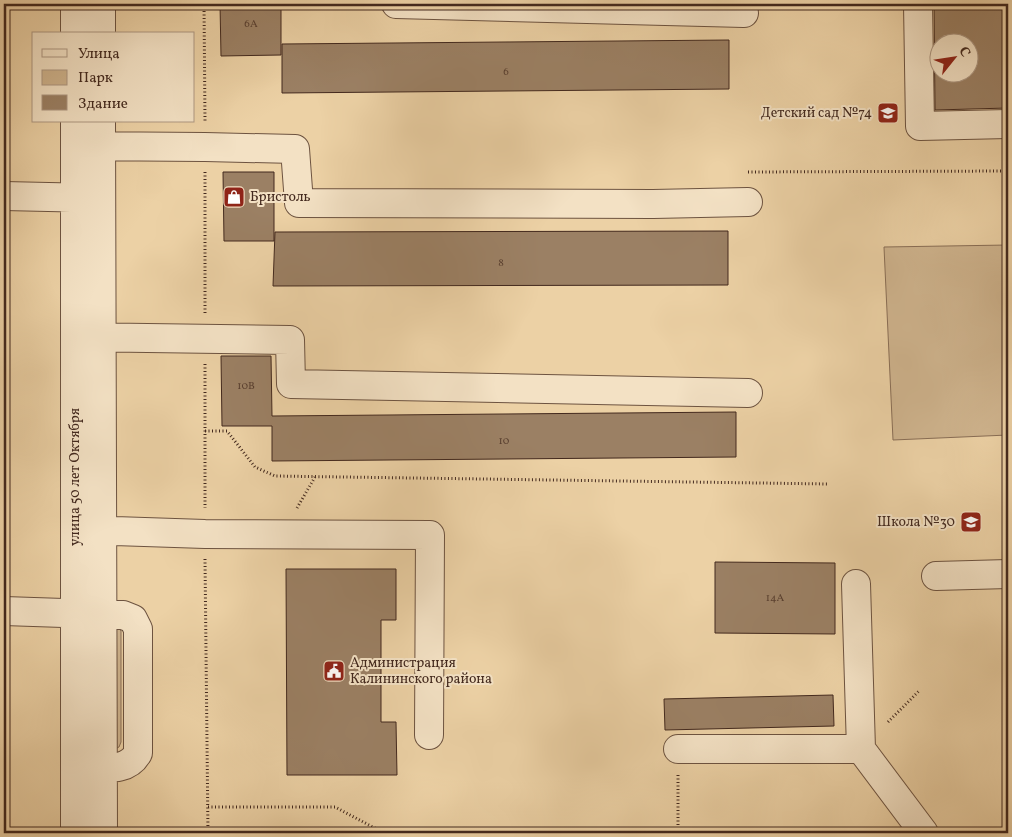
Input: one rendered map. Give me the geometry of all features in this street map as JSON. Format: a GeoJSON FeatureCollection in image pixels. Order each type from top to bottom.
{"type":"FeatureCollection","features":[{"type":"Feature","properties":{"kind":"street"},"geometry":{"type":"LineString","coordinates":[[75,32],[76,4]]}},
{"type":"Feature","properties":{"kind":"street"},"geometry":{"type":"LineString","coordinates":[[101,4],[101,32]]}},
{"type":"Feature","properties":{"kind":"street"},"geometry":{"type":"LineString","coordinates":[[396,4],[744,13]]}},
{"type":"Feature","properties":{"kind":"street"},"geometry":{"type":"LineString","coordinates":[[918,4],[920,126],[1008,124]]}},
{"type":"Feature","properties":{"kind":"street"},"geometry":{"type":"LineString","coordinates":[[88,134],[205,147],[295,149],[299,203],[653,204],[748,202]]}},
{"type":"Feature","properties":{"kind":"street","name":"улица 50 лет Октября"},"geometry":{"type":"LineString","coordinates":[[88,134],[89,198],[102,338],[102,833]]}},
{"type":"Feature","properties":{"kind":"street"},"geometry":{"type":"LineString","coordinates":[[4,196],[89,198]]}},
{"type":"Feature","properties":{"kind":"street","name":"улица 50 лет Октября"},"geometry":{"type":"LineString","coordinates":[[76,833],[75,337],[89,198]]}},
{"type":"Feature","properties":{"kind":"street"},"geometry":{"type":"LineString","coordinates":[[75,337],[290,340],[290,384],[748,394]]}},
{"type":"Feature","properties":{"kind":"street"},"geometry":{"type":"LineString","coordinates":[[76,530],[205,534],[430,535],[429,735]]}},
{"type":"Feature","properties":{"kind":"street"},"geometry":{"type":"LineString","coordinates":[[936,576],[1008,574]]}},
{"type":"Feature","properties":{"kind":"street"},"geometry":{"type":"LineString","coordinates":[[856,584],[861,749],[924,833]]}},
{"type":"Feature","properties":{"kind":"street"},"geometry":{"type":"LineString","coordinates":[[4,611],[123,615],[133,619],[138,629],[138,753],[133,762],[122,767],[76,767]]}},
{"type":"Feature","properties":{"kind":"street"},"geometry":{"type":"LineString","coordinates":[[678,749],[861,749]]}},
{"type":"Feature","properties":{"kind":"path"},"geometry":{"type":"LineString","coordinates":[[204,4],[205,534],[208,833]]}},
{"type":"Feature","properties":{"kind":"path"},"geometry":{"type":"LineString","coordinates":[[748,172],[1008,171]]}},
{"type":"Feature","properties":{"kind":"path"},"geometry":{"type":"LineString","coordinates":[[205,431],[227,432],[255,467],[274,476],[828,484]]}},
{"type":"Feature","properties":{"kind":"path"},"geometry":{"type":"LineString","coordinates":[[861,749],[920,690]]}},
{"type":"Feature","properties":{"kind":"path"},"geometry":{"type":"LineString","coordinates":[[678,749],[678,833]]}},
{"type":"Feature","properties":{"kind":"path"},"geometry":{"type":"LineString","coordinates":[[208,807],[335,807],[384,833]]}},
{"type":"Feature","properties":{"kind":"green space"},"geometry":{"type":"Polygon","coordinates":[[[1008,245],[1008,435],[893,440],[884,247],[1008,245]]]}},
{"type":"Feature","properties":{"kind":"green space"},"geometry":{"type":"Polygon","coordinates":[[[119,627],[121,631],[121,742],[119,747],[115,749],[109,631],[119,627]]]}},
{"type":"Feature","properties":{"kind":"building"},"geometry":{"type":"Polygon","coordinates":[[[220,4],[281,4],[281,55],[221,56],[220,4]]]}},
{"type":"Feature","properties":{"kind":"building"},"geometry":{"type":"Polygon","coordinates":[[[934,4],[1008,4],[1008,108],[935,110],[935,82],[980,82],[980,32],[934,32],[934,4]]]}},
{"type":"Feature","properties":{"kind":"building"},"geometry":{"type":"Polygon","coordinates":[[[729,40],[729,89],[282,93],[282,44],[729,40]]]}},
{"type":"Feature","properties":{"kind":"building"},"geometry":{"type":"Polygon","coordinates":[[[223,172],[274,172],[274,241],[224,241],[223,172]]]}},
{"type":"Feature","properties":{"kind":"building"},"geometry":{"type":"Polygon","coordinates":[[[728,231],[728,285],[273,286],[275,232],[728,231]]]}},
{"type":"Feature","properties":{"kind":"building"},"geometry":{"type":"Polygon","coordinates":[[[221,356],[271,356],[272,416],[736,412],[736,457],[272,461],[272,426],[222,426],[221,356]]]}},
{"type":"Feature","properties":{"kind":"building"},"geometry":{"type":"Polygon","coordinates":[[[715,562],[835,563],[835,634],[715,633],[715,562]]]}},
{"type":"Feature","properties":{"kind":"building","name":"Администрация Калининского района"},"geometry":{"type":"Polygon","coordinates":[[[286,569],[396,569],[396,620],[381,620],[381,722],[396,722],[397,775],[287,775],[286,569]]]}},
{"type":"Feature","properties":{"kind":"building"},"geometry":{"type":"Polygon","coordinates":[[[833,695],[834,726],[665,730],[664,699],[833,695]]]}},
{"type":"Feature","properties":{"kind":"place","name":"Детский сад №74"},"geometry":{"type":"Point","coordinates":[888,113]}},
{"type":"Feature","properties":{"kind":"place","name":"Бристоль"},"geometry":{"type":"Point","coordinates":[234,197]}},
{"type":"Feature","properties":{"kind":"place","name":"Школа №30"},"geometry":{"type":"Point","coordinates":[971,522]}},
{"type":"Feature","properties":{"kind":"place","name":"Администрация Калининского района"},"geometry":{"type":"Point","coordinates":[334,671]}}]}
